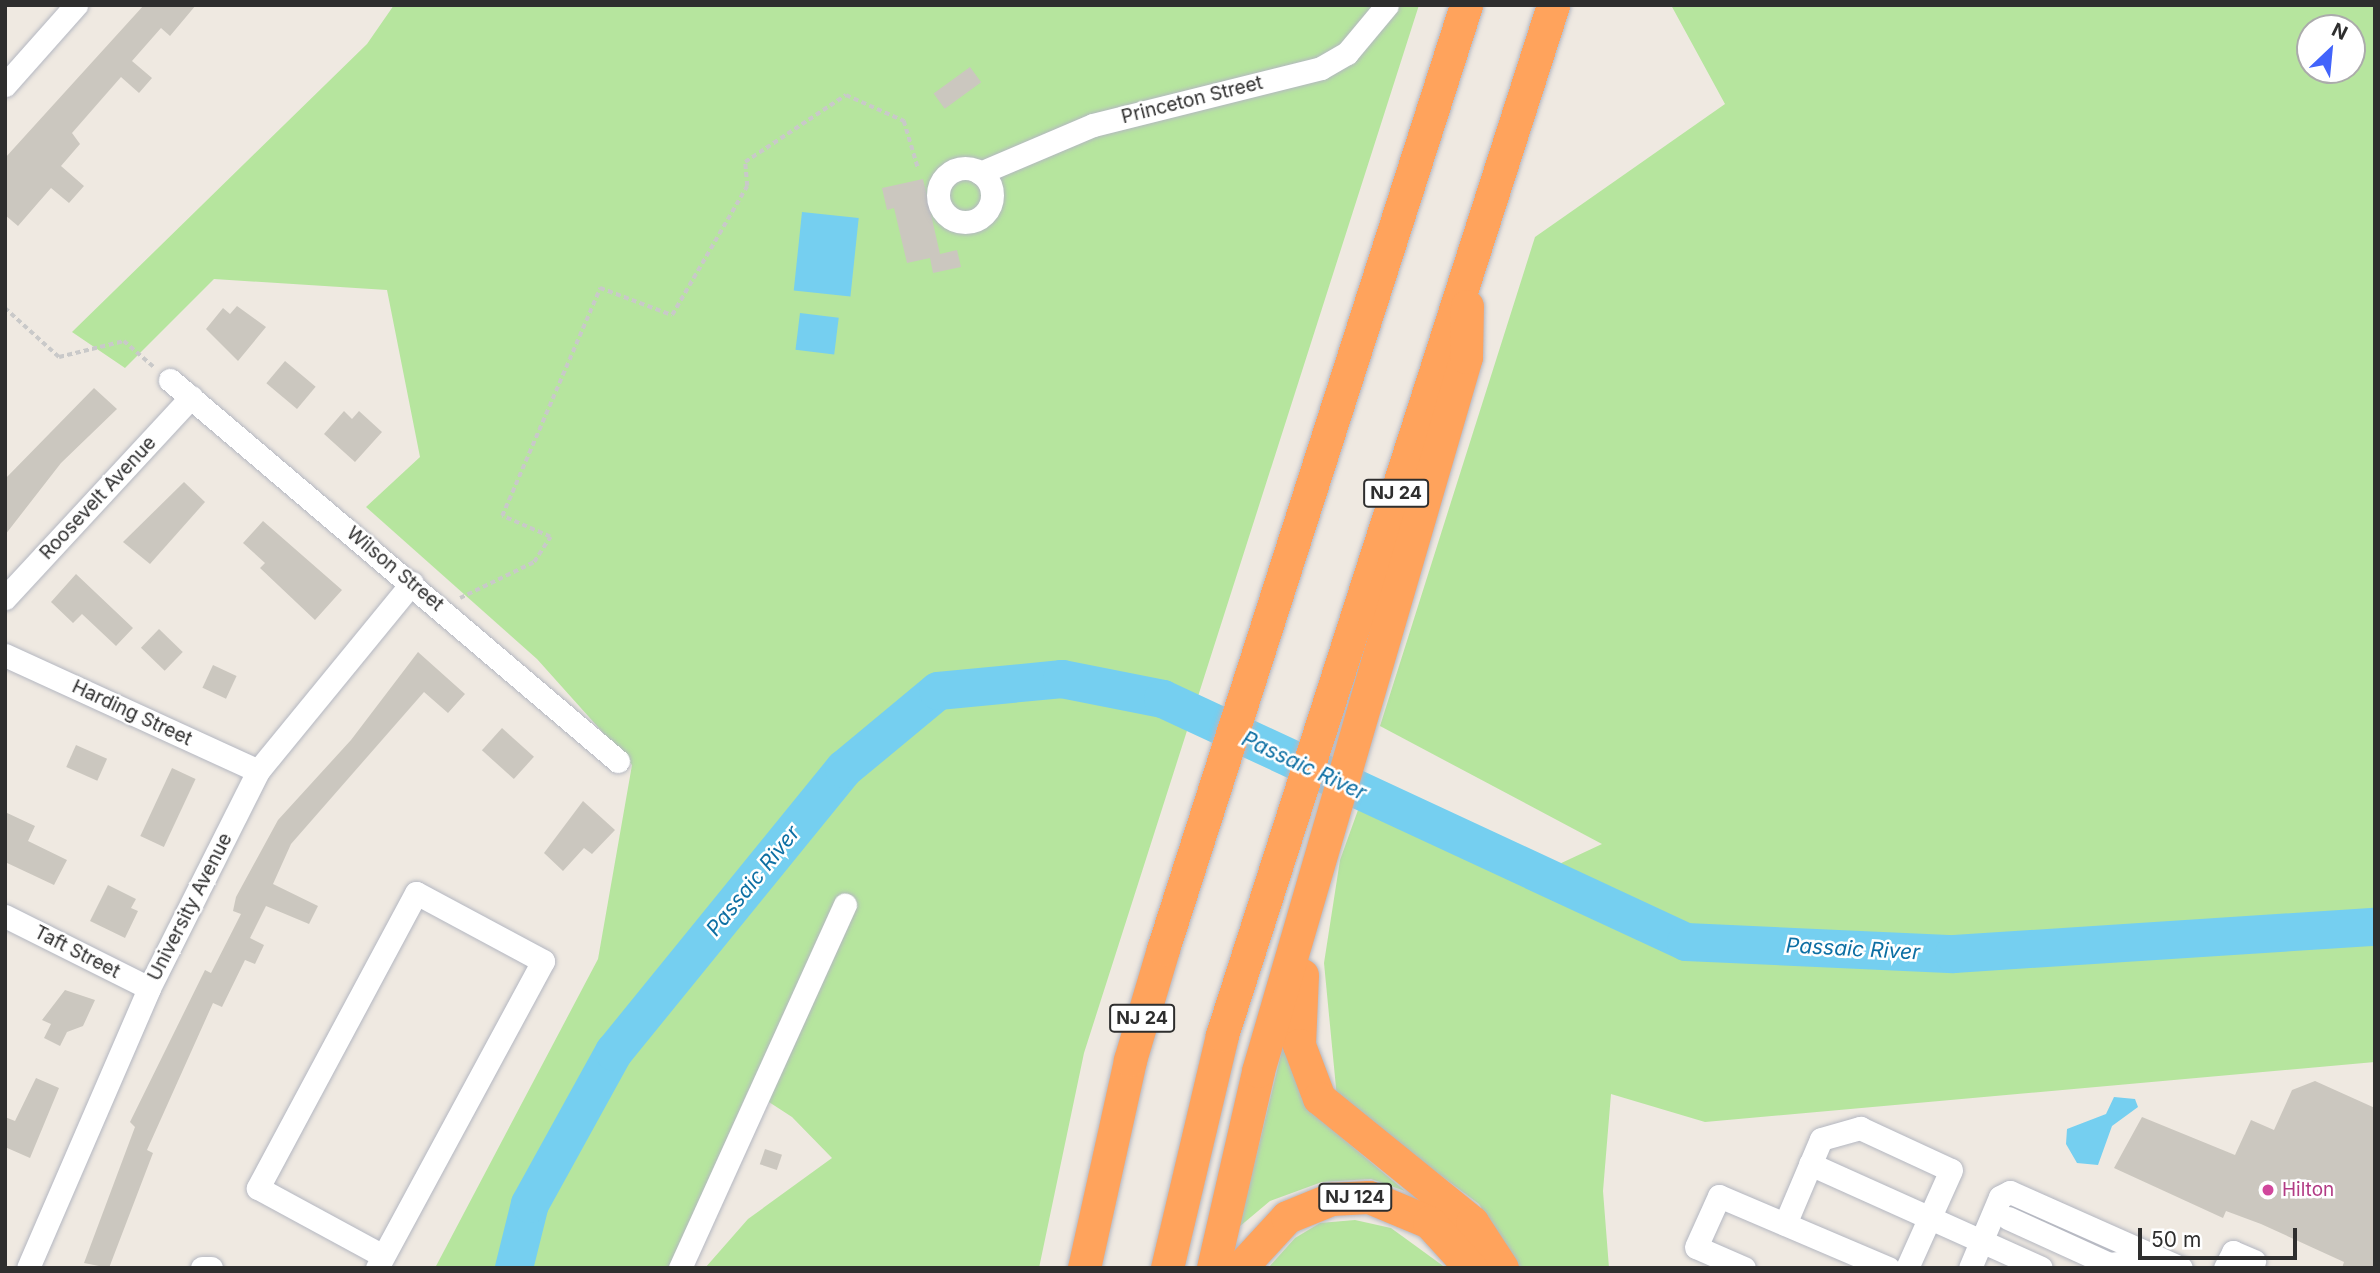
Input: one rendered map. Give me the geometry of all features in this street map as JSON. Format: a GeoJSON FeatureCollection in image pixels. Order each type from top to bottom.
{"type":"FeatureCollection","features":[{"type":"Feature","properties":{"kind":"highway","name":"NJ 24"},"geometry":{"type":"LineString","coordinates":[[1084,1268],[1130,1060],[1219,773],[1466,5]]}},
{"type":"Feature","properties":{"kind":"highway","name":"NJ 24"},"geometry":{"type":"LineString","coordinates":[[1167,1268],[1201,1108],[1553,5]]}},
{"type":"Feature","properties":{"kind":"highway"},"geometry":{"type":"LineString","coordinates":[[1213,1268],[1258,1071],[1306,918],[1466,357],[1468,269]]}},
{"type":"Feature","properties":{"kind":"highway"},"geometry":{"type":"LineString","coordinates":[[1306,918],[1298,1027],[1310,1083],[1352,1129],[1472,1222],[1502,1268]]}},
{"type":"Feature","properties":{"kind":"highway","name":"NJ 124"},"geometry":{"type":"LineString","coordinates":[[1240,1268],[1287,1217],[1350,1198],[1381,1200],[1415,1213],[1450,1239],[1471,1268]]}},
{"type":"Feature","properties":{"kind":"street"},"geometry":{"type":"LineString","coordinates":[[5,85],[76,5]]}},
{"type":"Feature","properties":{"kind":"street","name":"Princeton Street"},"geometry":{"type":"LineString","coordinates":[[979,173],[1093,125],[1321,68],[1347,53],[1387,5]]}},
{"type":"Feature","properties":{"kind":"street","name":"Wilson Street"},"geometry":{"type":"LineString","coordinates":[[164,375],[412,583],[618,761]]}},
{"type":"Feature","properties":{"kind":"street","name":"Roosevelt Avenue"},"geometry":{"type":"LineString","coordinates":[[5,598],[191,397]]}},
{"type":"Feature","properties":{"kind":"street","name":"University Avenue"},"geometry":{"type":"LineString","coordinates":[[28,1268],[149,988],[258,771],[412,583]]}},
{"type":"Feature","properties":{"kind":"street","name":"Harding Street"},"geometry":{"type":"LineString","coordinates":[[5,655],[258,771]]}},
{"type":"Feature","properties":{"kind":"street"},"geometry":{"type":"LineString","coordinates":[[416,893],[543,961],[380,1262],[258,1188],[416,893]]}},
{"type":"Feature","properties":{"kind":"street"},"geometry":{"type":"LineString","coordinates":[[680,1268],[845,905]]}},
{"type":"Feature","properties":{"kind":"street","name":"Taft Street"},"geometry":{"type":"LineString","coordinates":[[5,916],[149,988]]}},
{"type":"Feature","properties":{"kind":"street"},"geometry":{"type":"LineString","coordinates":[[1785,1224],[1821,1139],[1860,1128],[1951,1170],[1907,1268]]}},
{"type":"Feature","properties":{"kind":"street"},"geometry":{"type":"LineString","coordinates":[[1810,1164],[2041,1268]]}},
{"type":"Feature","properties":{"kind":"street"},"geometry":{"type":"LineString","coordinates":[[1970,1268],[2000,1197],[2010,1192],[2170,1263]]}},
{"type":"Feature","properties":{"kind":"street"},"geometry":{"type":"LineString","coordinates":[[1744,1268],[1696,1247],[1719,1196],[1888,1268]]}},
{"type":"Feature","properties":{"kind":"street"},"geometry":{"type":"LineString","coordinates":[[2008,1218],[2110,1266],[2170,1263]]}},
{"type":"Feature","properties":{"kind":"street"},"geometry":{"type":"LineString","coordinates":[[2225,1268],[2233,1252],[2254,1261]]}},
{"type":"Feature","properties":{"kind":"street"},"geometry":{"type":"LineString","coordinates":[[202,1268],[211,1268]]}},
{"type":"Feature","properties":{"kind":"path"},"geometry":{"type":"LineString","coordinates":[[447,613],[460,598],[534,562],[550,537],[502,516],[600,288],[672,315],[747,186],[745,162],[846,95],[904,121],[918,168]]}},
{"type":"Feature","properties":{"kind":"path"},"geometry":{"type":"LineString","coordinates":[[5,308],[59,357],[124,341],[164,375]]}},
{"type":"Feature","properties":{"kind":"green space"},"geometry":{"type":"Polygon","coordinates":[[[394,5],[1419,5],[1084,1053],[1039,1268],[705,1268],[748,1219],[832,1158],[792,1117],[749,1089],[669,1268],[435,1268],[598,959],[632,765],[537,659],[366,507],[420,457],[387,290],[214,279],[125,368],[72,332],[367,44],[394,5]]]}},
{"type":"Feature","properties":{"kind":"green space"},"geometry":{"type":"Polygon","coordinates":[[[1671,5],[2375,5],[2375,1062],[1705,1122],[1611,1094],[1603,1191],[1609,1268],[1518,1268],[1479,1204],[1337,1098],[1324,963],[1340,860],[1358,810],[1523,881],[1602,844],[1380,726],[1535,237],[1725,104],[1671,5]]]}},
{"type":"Feature","properties":{"kind":"green space"},"geometry":{"type":"Polygon","coordinates":[[[1283,1046],[1316,1116],[1405,1191],[1371,1179],[1322,1182],[1270,1201],[1239,1227],[1283,1046]]]}},
{"type":"Feature","properties":{"kind":"green space"},"geometry":{"type":"Polygon","coordinates":[[[1355,1220],[1391,1228],[1446,1268],[1268,1268],[1295,1238],[1320,1223],[1355,1220]]]}},
{"type":"Feature","properties":{"kind":"water"},"geometry":{"type":"Polygon","coordinates":[[[802,212],[859,218],[850,297],[794,291],[802,212]]]}},
{"type":"Feature","properties":{"kind":"water"},"geometry":{"type":"Polygon","coordinates":[[[800,313],[839,318],[834,354],[795,350],[800,313]]]}},
{"type":"Feature","properties":{"kind":"water"},"geometry":{"type":"Polygon","coordinates":[[[2114,1097],[2135,1099],[2138,1107],[2112,1126],[2098,1165],[2077,1163],[2066,1144],[2067,1129],[2106,1114],[2114,1097]]]}},
{"type":"Feature","properties":{"kind":"building"},"geometry":{"type":"Polygon","coordinates":[[[144,5],[196,5],[170,36],[161,28],[132,61],[152,78],[139,93],[121,77],[72,133],[80,144],[61,166],[84,186],[69,203],[51,188],[18,226],[5,215],[5,158],[144,5]]]}},
{"type":"Feature","properties":{"kind":"building"},"geometry":{"type":"Polygon","coordinates":[[[970,67],[981,82],[945,109],[934,93],[970,67]]]}},
{"type":"Feature","properties":{"kind":"building"},"geometry":{"type":"Polygon","coordinates":[[[923,179],[940,254],[957,250],[961,267],[933,273],[930,258],[907,263],[894,208],[887,210],[882,188],[923,179]]]}},
{"type":"Feature","properties":{"kind":"building"},"geometry":{"type":"Polygon","coordinates":[[[237,306],[266,327],[238,361],[206,329],[223,308],[230,314],[237,306]]]}},
{"type":"Feature","properties":{"kind":"building"},"geometry":{"type":"Polygon","coordinates":[[[285,361],[316,387],[297,409],[266,383],[285,361]]]}},
{"type":"Feature","properties":{"kind":"building"},"geometry":{"type":"Polygon","coordinates":[[[94,388],[117,409],[61,463],[5,535],[5,479],[94,388]]]}},
{"type":"Feature","properties":{"kind":"building"},"geometry":{"type":"Polygon","coordinates":[[[344,411],[352,419],[359,411],[382,432],[355,462],[324,434],[344,411]]]}},
{"type":"Feature","properties":{"kind":"building"},"geometry":{"type":"Polygon","coordinates":[[[184,482],[205,502],[150,564],[123,542],[184,482]]]}},
{"type":"Feature","properties":{"kind":"building"},"geometry":{"type":"Polygon","coordinates":[[[263,521],[342,590],[315,620],[260,568],[265,563],[243,543],[263,521]]]}},
{"type":"Feature","properties":{"kind":"building"},"geometry":{"type":"Polygon","coordinates":[[[76,574],[133,628],[116,646],[82,614],[73,623],[51,602],[76,574]]]}},
{"type":"Feature","properties":{"kind":"building"},"geometry":{"type":"Polygon","coordinates":[[[159,629],[183,652],[165,671],[141,648],[159,629]]]}},
{"type":"Feature","properties":{"kind":"building"},"geometry":{"type":"Polygon","coordinates":[[[418,652],[465,694],[448,713],[424,692],[291,844],[273,884],[318,906],[309,924],[266,906],[250,938],[264,945],[255,964],[245,960],[222,1007],[213,1003],[147,1150],[153,1153],[109,1268],[84,1263],[135,1127],[130,1122],[205,970],[211,973],[241,914],[233,911],[236,897],[278,820],[351,740],[418,652]]]}},
{"type":"Feature","properties":{"kind":"building"},"geometry":{"type":"Polygon","coordinates":[[[213,665],[237,676],[226,699],[202,688],[213,665]]]}},
{"type":"Feature","properties":{"kind":"building"},"geometry":{"type":"Polygon","coordinates":[[[502,728],[534,757],[514,779],[482,750],[502,728]]]}},
{"type":"Feature","properties":{"kind":"building"},"geometry":{"type":"Polygon","coordinates":[[[76,745],[107,759],[97,781],[66,767],[76,745]]]}},
{"type":"Feature","properties":{"kind":"building"},"geometry":{"type":"Polygon","coordinates":[[[172,768],[196,779],[164,847],[140,836],[172,768]]]}},
{"type":"Feature","properties":{"kind":"building"},"geometry":{"type":"Polygon","coordinates":[[[583,801],[615,830],[592,854],[584,848],[563,871],[544,853],[583,801]]]}},
{"type":"Feature","properties":{"kind":"building"},"geometry":{"type":"Polygon","coordinates":[[[5,812],[35,826],[28,841],[67,860],[54,885],[5,862],[5,812]]]}},
{"type":"Feature","properties":{"kind":"building"},"geometry":{"type":"Polygon","coordinates":[[[108,885],[136,899],[131,908],[138,911],[125,938],[90,921],[108,885]]]}},
{"type":"Feature","properties":{"kind":"building"},"geometry":{"type":"Polygon","coordinates":[[[65,990],[95,1000],[83,1026],[67,1032],[60,1046],[44,1038],[51,1024],[42,1020],[65,990]]]}},
{"type":"Feature","properties":{"kind":"building"},"geometry":{"type":"Polygon","coordinates":[[[36,1078],[59,1088],[30,1158],[5,1147],[5,1117],[15,1121],[36,1078]]]}},
{"type":"Feature","properties":{"kind":"building","name":"Hilton"},"geometry":{"type":"Polygon","coordinates":[[[2315,1081],[2375,1108],[2375,1268],[2342,1268],[2344,1262],[2261,1224],[2226,1211],[2223,1218],[2114,1168],[2142,1117],[2235,1155],[2251,1120],[2274,1130],[2292,1090],[2315,1081]]]}},
{"type":"Feature","properties":{"kind":"building"},"geometry":{"type":"Polygon","coordinates":[[[765,1149],[782,1155],[777,1170],[760,1164],[765,1149]]]}},
{"type":"Feature","properties":{"kind":"waterway","name":"Passaic River"},"geometry":{"type":"LineString","coordinates":[[514,1268],[530,1204],[614,1052],[844,769],[938,691],[1062,679],[1163,699],[1686,942],[1954,954],[2375,927]]}},
{"type":"Feature","properties":{"kind":"place","name":"Hilton"},"geometry":{"type":"Point","coordinates":[2268,1190]}}]}
